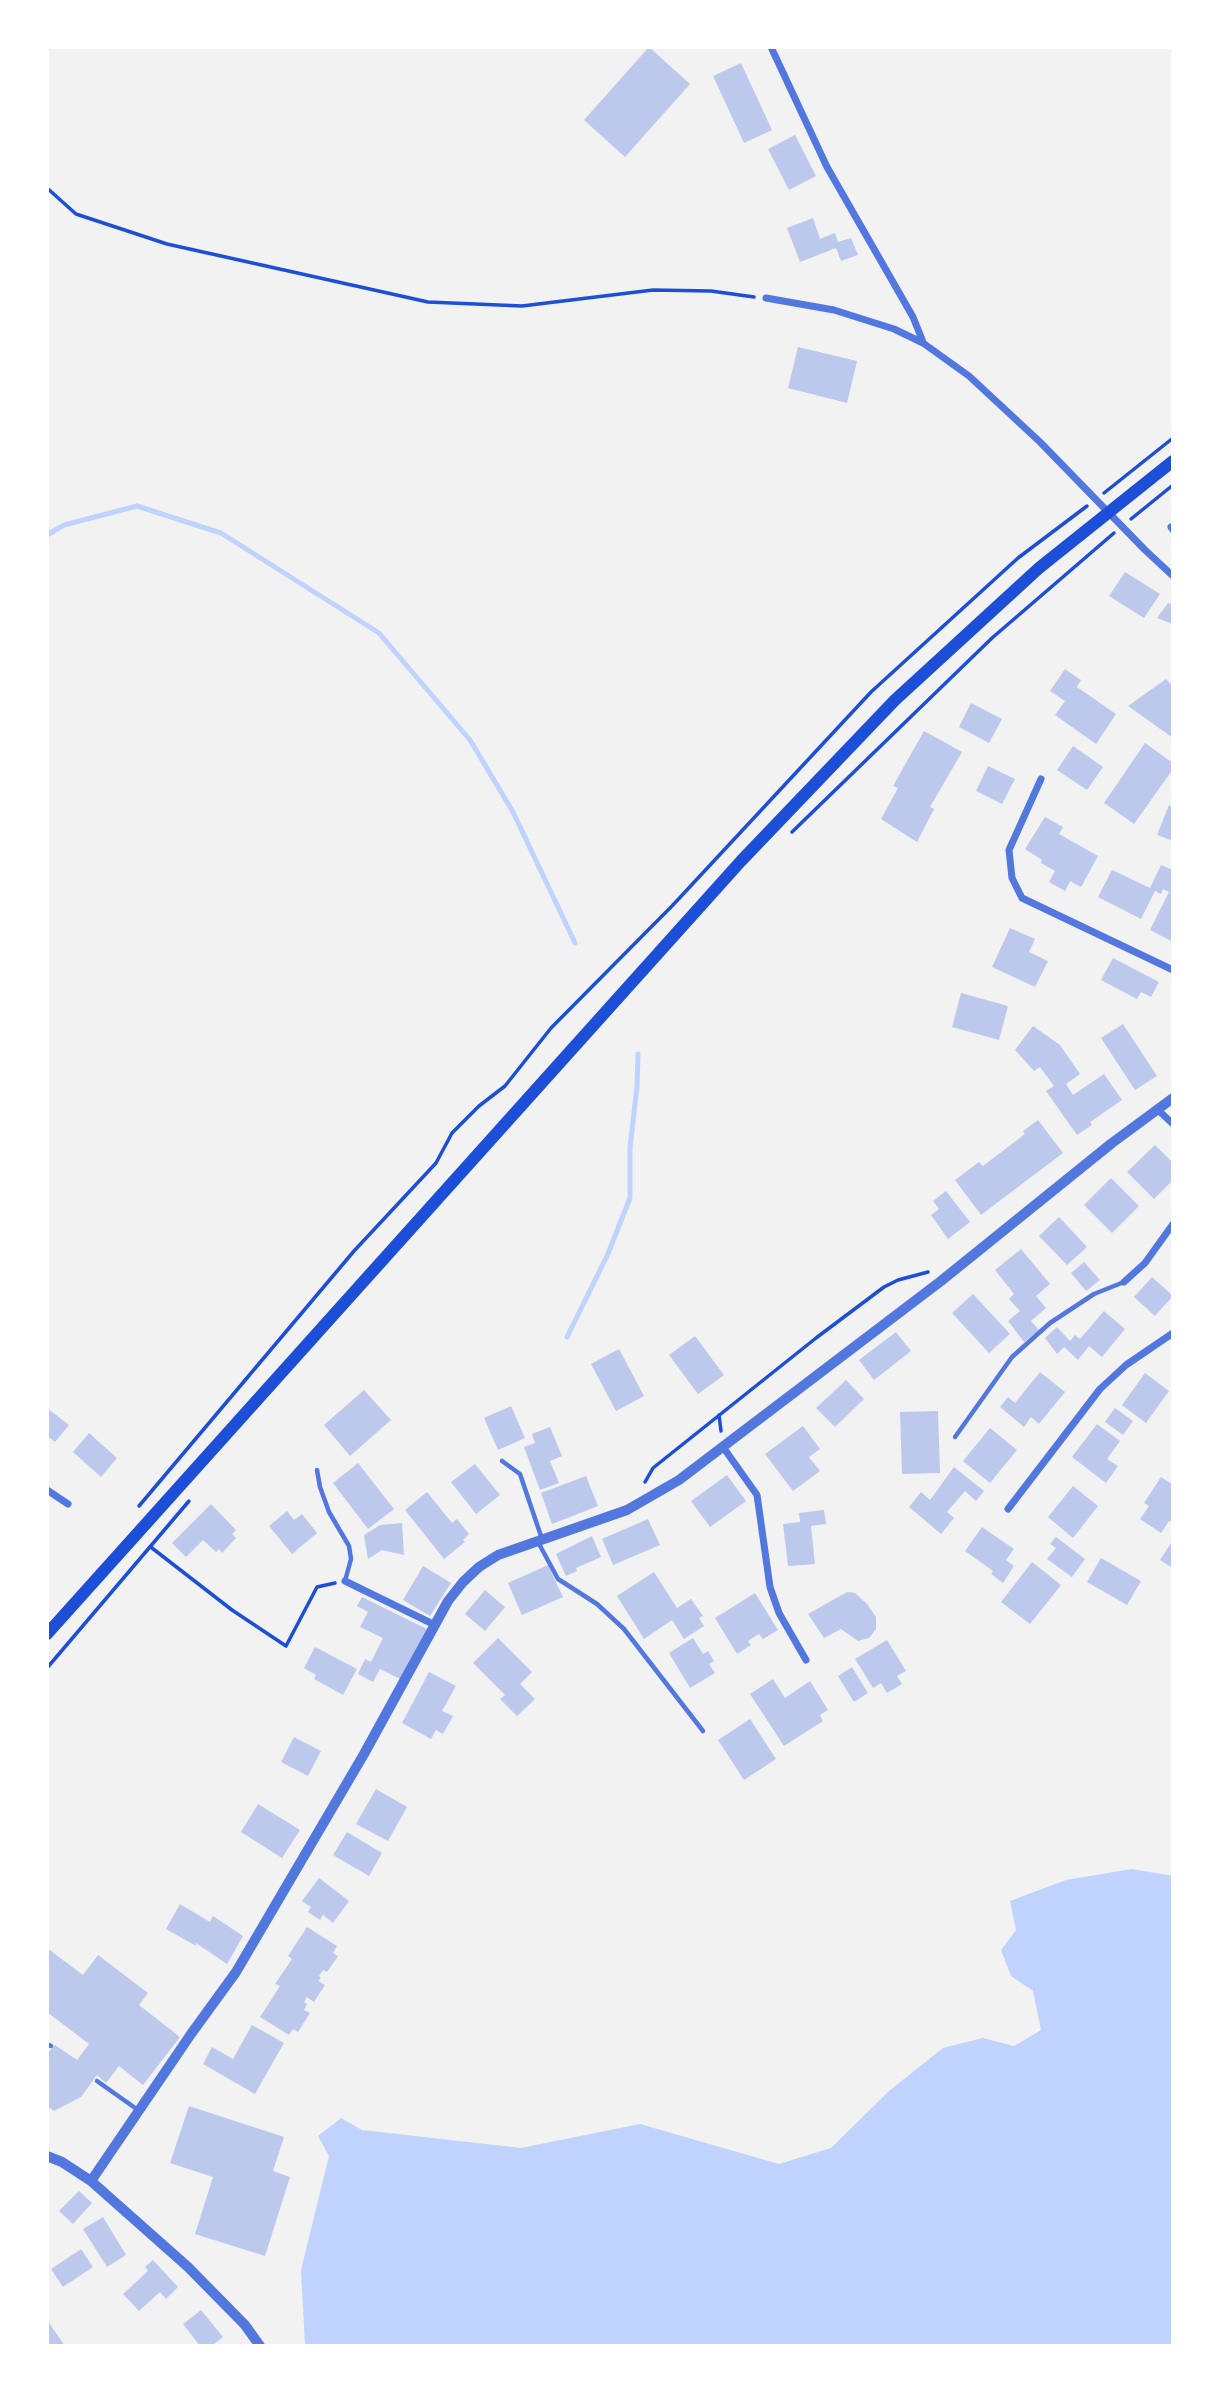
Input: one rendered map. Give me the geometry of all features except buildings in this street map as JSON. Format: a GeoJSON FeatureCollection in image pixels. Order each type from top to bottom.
{"type":"FeatureCollection","features":[{"type":"Feature","properties":{"kind":"main road"},"geometry":{"type":"LineString","coordinates":[[47,1634],[741,861],[895,700],[1018,586],[1173,461]]}},
{"type":"Feature","properties":{"kind":"street"},"geometry":{"type":"LineString","coordinates":[[771,47],[827,167],[913,317],[923,342]]}},
{"type":"Feature","properties":{"kind":"street"},"geometry":{"type":"LineString","coordinates":[[766,298],[834,310],[894,329],[923,342],[969,376],[1059,461],[1173,576]]}},
{"type":"Feature","properties":{"kind":"street"},"geometry":{"type":"LineString","coordinates":[[1041,779],[1009,850],[1012,878],[1022,898],[1173,970]]}},
{"type":"Feature","properties":{"kind":"street"},"geometry":{"type":"LineString","coordinates":[[91,2181],[236,1972],[364,1754],[448,1601],[463,1582],[479,1567],[498,1555],[610,1517],[652,1497],[723,1447],[941,1281],[1111,1143],[1173,1098]]}},
{"type":"Feature","properties":{"kind":"street"},"geometry":{"type":"LineString","coordinates":[[1157,1109],[1173,1124]]}},
{"type":"Feature","properties":{"kind":"street"},"geometry":{"type":"LineString","coordinates":[[1124,1282],[1145,1263],[1173,1224]]}},
{"type":"Feature","properties":{"kind":"street"},"geometry":{"type":"LineString","coordinates":[[1008,1509],[1100,1390],[1126,1365],[1173,1334]]}},
{"type":"Feature","properties":{"kind":"street"},"geometry":{"type":"LineString","coordinates":[[723,1447],[757,1495],[770,1587],[779,1613],[806,1660]]}},
{"type":"Feature","properties":{"kind":"street"},"geometry":{"type":"LineString","coordinates":[[47,1490],[68,1504]]}},
{"type":"Feature","properties":{"kind":"street"},"geometry":{"type":"LineString","coordinates":[[345,1581],[435,1625]]}},
{"type":"Feature","properties":{"kind":"street"},"geometry":{"type":"LineString","coordinates":[[47,2156],[62,2162],[91,2181],[188,2267],[245,2325],[260,2346]]}},
{"type":"Feature","properties":{"kind":"lane"},"geometry":{"type":"LineString","coordinates":[[955,1437],[1012,1357],[1050,1323],[1094,1294],[1124,1282]]}},
{"type":"Feature","properties":{"kind":"lane"},"geometry":{"type":"LineString","coordinates":[[502,1461],[520,1474],[540,1541],[558,1579],[597,1604],[624,1629],[703,1731]]}},
{"type":"Feature","properties":{"kind":"lane"},"geometry":{"type":"LineString","coordinates":[[317,1470],[329,1512],[349,1546],[351,1559],[345,1581]]}},
{"type":"Feature","properties":{"kind":"lane"},"geometry":{"type":"LineString","coordinates":[[97,2081],[139,2110]]}},
{"type":"Feature","properties":{"kind":"path"},"geometry":{"type":"LineString","coordinates":[[47,188],[76,214],[167,244],[428,302],[522,306],[653,290],[699,291],[766,298]]}},
{"type":"Feature","properties":{"kind":"path"},"geometry":{"type":"LineString","coordinates":[[1127,522],[1173,485]]}},
{"type":"Feature","properties":{"kind":"path"},"geometry":{"type":"LineString","coordinates":[[787,837],[992,638],[1116,531]]}},
{"type":"Feature","properties":{"kind":"path"},"geometry":{"type":"LineString","coordinates":[[640,1491],[653,1468],[884,1287],[898,1280],[929,1272],[941,1281]]}},
{"type":"Feature","properties":{"kind":"path"},"geometry":{"type":"LineString","coordinates":[[47,1668],[190,1500]]}},
{"type":"Feature","properties":{"kind":"path"},"geometry":{"type":"LineString","coordinates":[[150,1548],[232,1611],[286,1646],[317,1587],[345,1581]]}},
{"type":"Feature","properties":{"kind":"water"},"geometry":{"type":"Polygon","coordinates":[[[1132,1869],[1173,1876],[1173,2346],[305,2345],[301,2270],[329,2156],[318,2136],[341,2118],[362,2130],[521,2148],[640,2124],[779,2164],[831,2148],[889,2091],[943,2048],[983,2038],[1014,2046],[1041,2030],[1033,1991],[1011,1976],[1001,1950],[1016,1930],[1010,1901],[1066,1880],[1132,1869]]]}},
{"type":"Feature","properties":{"kind":"waterway"},"geometry":{"type":"LineString","coordinates":[[47,535],[64,525],[137,506],[221,533],[379,633],[470,740],[513,812],[575,943]]}},
{"type":"Feature","properties":{"kind":"waterway"},"geometry":{"type":"LineString","coordinates":[[567,1337],[607,1256],[630,1198],[630,1147],[638,1054]]}}]}
